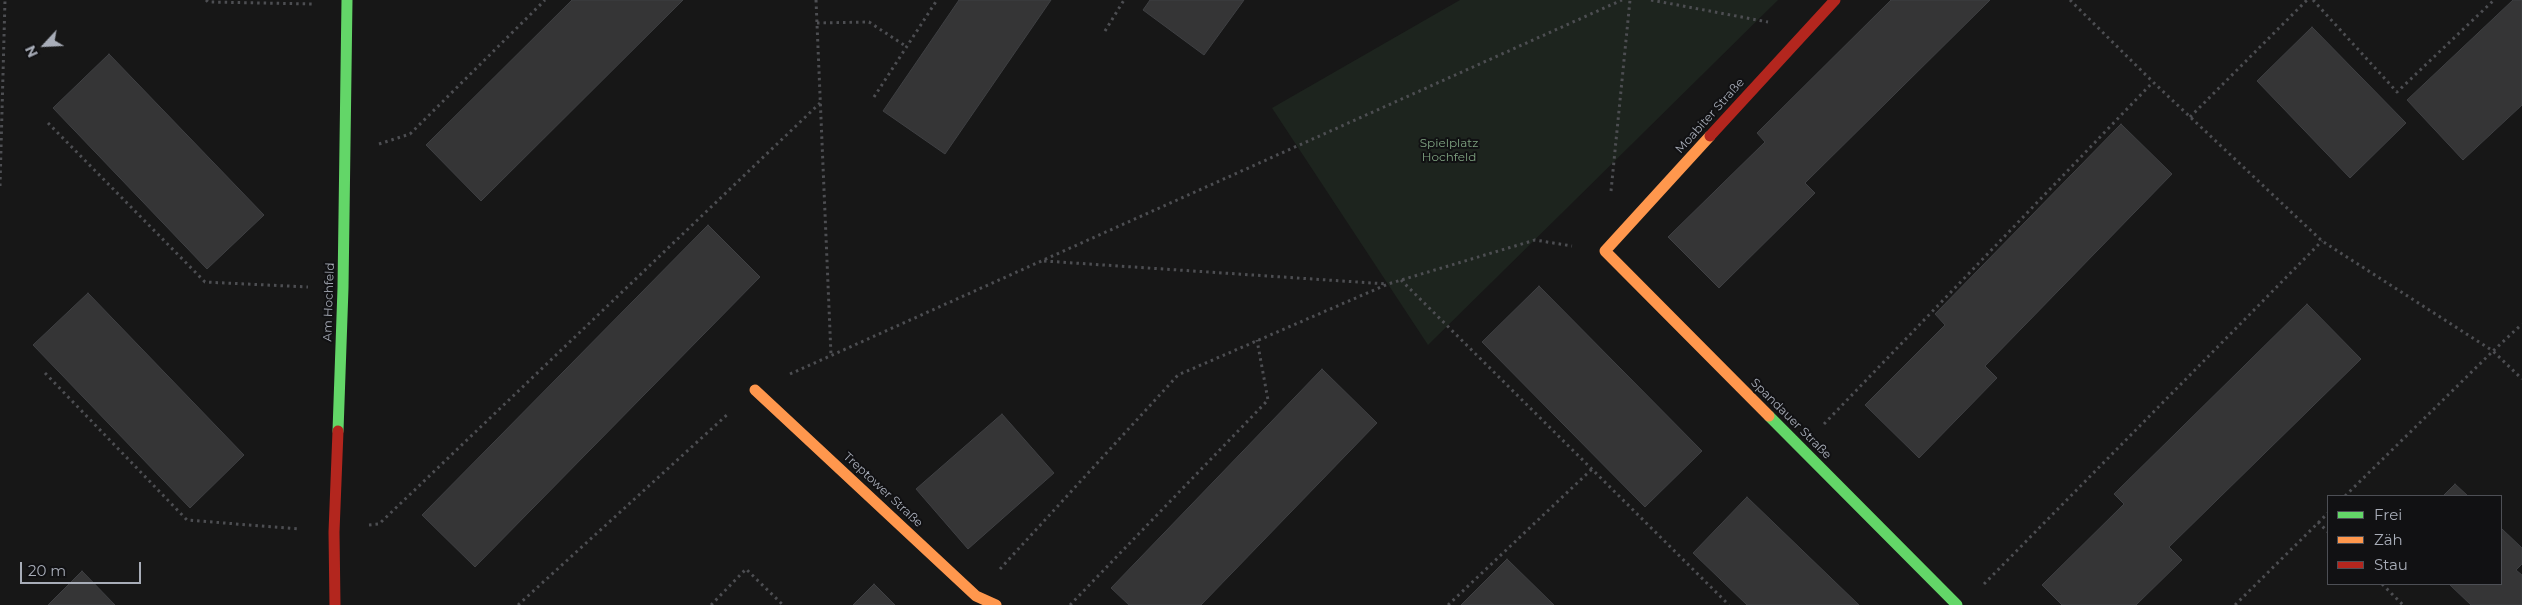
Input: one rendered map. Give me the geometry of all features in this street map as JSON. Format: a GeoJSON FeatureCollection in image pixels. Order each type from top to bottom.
{"type":"FeatureCollection","features":[{"type":"Feature","properties":{"kind":"street","name":"Moabiter Straße"},"geometry":{"type":"LineString","coordinates":[[1605,252],[1835,0]]}},
{"type":"Feature","properties":{"kind":"street","name":"Am Hochfeld"},"geometry":{"type":"LineString","coordinates":[[335,605],[334,532],[343,288],[347,2]]}},
{"type":"Feature","properties":{"kind":"street","name":"Spandauer Straße"},"geometry":{"type":"LineString","coordinates":[[1605,252],[1958,605]]}},
{"type":"Feature","properties":{"kind":"street","name":"Treptower Straße"},"geometry":{"type":"LineString","coordinates":[[755,390],[976,596],[996,605]]}},
{"type":"Feature","properties":{"kind":"path"},"geometry":{"type":"LineString","coordinates":[[0,186],[5,0]]}},
{"type":"Feature","properties":{"kind":"path"},"geometry":{"type":"LineString","coordinates":[[206,0],[208,2],[347,2]]}},
{"type":"Feature","properties":{"kind":"path"},"geometry":{"type":"LineString","coordinates":[[345,154],[410,134],[545,0]]}},
{"type":"Feature","properties":{"kind":"path"},"geometry":{"type":"LineString","coordinates":[[816,0],[831,355]]}},
{"type":"Feature","properties":{"kind":"path"},"geometry":{"type":"LineString","coordinates":[[874,97],[937,0]]}},
{"type":"Feature","properties":{"kind":"path"},"geometry":{"type":"LineString","coordinates":[[1105,31],[1124,0]]}},
{"type":"Feature","properties":{"kind":"path"},"geometry":{"type":"LineString","coordinates":[[518,605],[755,390],[1622,0]]}},
{"type":"Feature","properties":{"kind":"path"},"geometry":{"type":"LineString","coordinates":[[1611,193],[1630,0]]}},
{"type":"Feature","properties":{"kind":"path"},"geometry":{"type":"LineString","coordinates":[[1651,0],[1808,29]]}},
{"type":"Feature","properties":{"kind":"path"},"geometry":{"type":"LineString","coordinates":[[2070,0],[2153,82],[2322,241],[2493,351],[2522,379]]}},
{"type":"Feature","properties":{"kind":"path"},"geometry":{"type":"LineString","coordinates":[[2190,117],[2307,0]]}},
{"type":"Feature","properties":{"kind":"path"},"geometry":{"type":"LineString","coordinates":[[2313,0],[2397,92],[2494,0]]}},
{"type":"Feature","properties":{"kind":"path"},"geometry":{"type":"LineString","coordinates":[[817,23],[869,22],[907,47]]}},
{"type":"Feature","properties":{"kind":"path"},"geometry":{"type":"LineString","coordinates":[[1800,448],[2153,82]]}},
{"type":"Feature","properties":{"kind":"path"},"geometry":{"type":"LineString","coordinates":[[45,373],[187,520],[334,532],[379,524],[820,103]]}},
{"type":"Feature","properties":{"kind":"path"},"geometry":{"type":"LineString","coordinates":[[48,123],[205,282],[343,288]]}},
{"type":"Feature","properties":{"kind":"path"},"geometry":{"type":"LineString","coordinates":[[976,596],[1178,375],[1388,284],[1535,240],[1605,252]]}},
{"type":"Feature","properties":{"kind":"path"},"geometry":{"type":"LineString","coordinates":[[1977,591],[2322,241]]}},
{"type":"Feature","properties":{"kind":"path"},"geometry":{"type":"LineString","coordinates":[[1042,261],[1388,284]]}},
{"type":"Feature","properties":{"kind":"path"},"geometry":{"type":"LineString","coordinates":[[1401,280],[1729,605]]}},
{"type":"Feature","properties":{"kind":"path"},"geometry":{"type":"LineString","coordinates":[[2346,495],[2522,324]]}},
{"type":"Feature","properties":{"kind":"path"},"geometry":{"type":"LineString","coordinates":[[1070,605],[1268,400],[1257,340]]}},
{"type":"Feature","properties":{"kind":"path"},"geometry":{"type":"LineString","coordinates":[[1448,605],[1592,469]]}},
{"type":"Feature","properties":{"kind":"path"},"geometry":{"type":"LineString","coordinates":[[2235,605],[2327,513]]}},
{"type":"Feature","properties":{"kind":"path"},"geometry":{"type":"LineString","coordinates":[[2318,522],[2327,531]]}},
{"type":"Feature","properties":{"kind":"path"},"geometry":{"type":"LineString","coordinates":[[711,605],[746,569],[783,605]]}},
{"type":"Feature","properties":{"kind":"path"},"geometry":{"type":"LineString","coordinates":[[2383,585],[2403,605]]}},
{"type":"Feature","properties":{"kind":"green space","name":"Spielplatz Hochfeld"},"geometry":{"type":"Polygon","coordinates":[[[1460,0],[1778,0],[1428,345],[1272,108],[1460,0]]]}},
{"type":"Feature","properties":{"kind":"building"},"geometry":{"type":"Polygon","coordinates":[[[572,0],[683,0],[481,201],[426,145],[572,0]]]}},
{"type":"Feature","properties":{"kind":"building"},"geometry":{"type":"Polygon","coordinates":[[[959,0],[1051,0],[945,154],[883,111],[959,0]]]}},
{"type":"Feature","properties":{"kind":"building"},"geometry":{"type":"Polygon","coordinates":[[[1150,0],[1244,0],[1204,55],[1143,10],[1150,0]]]}},
{"type":"Feature","properties":{"kind":"building"},"geometry":{"type":"Polygon","coordinates":[[[1891,0],[1990,0],[1805,183],[1815,193],[1719,288],[1668,237],[1765,142],[1757,133],[1891,0]]]}},
{"type":"Feature","properties":{"kind":"building"},"geometry":{"type":"Polygon","coordinates":[[[2513,0],[2522,0],[2522,105],[2463,160],[2407,100],[2513,0]]]}},
{"type":"Feature","properties":{"kind":"building"},"geometry":{"type":"Polygon","coordinates":[[[2312,27],[2406,123],[2350,178],[2257,81],[2312,27]]]}},
{"type":"Feature","properties":{"kind":"building"},"geometry":{"type":"Polygon","coordinates":[[[109,54],[264,215],[207,269],[53,108],[109,54]]]}},
{"type":"Feature","properties":{"kind":"building"},"geometry":{"type":"Polygon","coordinates":[[[2121,124],[2172,174],[1985,366],[1997,378],[1919,458],[1865,405],[1945,325],[1935,314],[2121,124]]]}},
{"type":"Feature","properties":{"kind":"building"},"geometry":{"type":"Polygon","coordinates":[[[708,225],[760,277],[475,567],[422,515],[708,225]]]}},
{"type":"Feature","properties":{"kind":"building"},"geometry":{"type":"Polygon","coordinates":[[[1539,286],[1702,451],[1645,507],[1482,342],[1539,286]]]}},
{"type":"Feature","properties":{"kind":"building"},"geometry":{"type":"Polygon","coordinates":[[[88,293],[244,455],[190,508],[33,345],[88,293]]]}},
{"type":"Feature","properties":{"kind":"building"},"geometry":{"type":"Polygon","coordinates":[[[2307,304],[2361,359],[2169,547],[2182,560],[2136,605],[2062,605],[2042,585],[2124,504],[2114,494],[2307,304]]]}},
{"type":"Feature","properties":{"kind":"building"},"geometry":{"type":"Polygon","coordinates":[[[1322,369],[1377,423],[1201,605],[1129,605],[1111,588],[1322,369]]]}},
{"type":"Feature","properties":{"kind":"building"},"geometry":{"type":"Polygon","coordinates":[[[1002,414],[1054,473],[968,549],[916,489],[1002,414]]]}},
{"type":"Feature","properties":{"kind":"building"},"geometry":{"type":"Polygon","coordinates":[[[2455,484],[2467,495],[2444,495],[2455,484]]]}},
{"type":"Feature","properties":{"kind":"building"},"geometry":{"type":"Polygon","coordinates":[[[1747,497],[1859,605],[1747,605],[1693,553],[1747,497]]]}},
{"type":"Feature","properties":{"kind":"building"},"geometry":{"type":"Polygon","coordinates":[[[2502,529],[2522,548],[2522,564],[2516,570],[2522,575],[2522,605],[2471,605],[2450,585],[2502,585],[2502,529]]]}},
{"type":"Feature","properties":{"kind":"building"},"geometry":{"type":"Polygon","coordinates":[[[1507,559],[1554,605],[1461,605],[1507,559]]]}},
{"type":"Feature","properties":{"kind":"building"},"geometry":{"type":"Polygon","coordinates":[[[82,571],[115,605],[48,605],[82,571]]]}},
{"type":"Feature","properties":{"kind":"building"},"geometry":{"type":"Polygon","coordinates":[[[874,584],[895,605],[853,605],[874,584]]]}},
{"type":"Feature","properties":{"kind":"traffic: fast"},"geometry":{"type":"LineString","coordinates":[[338,431],[343,288],[347,0]]}},
{"type":"Feature","properties":{"kind":"traffic: fast"},"geometry":{"type":"LineString","coordinates":[[1769,416],[1957,605]]}},
{"type":"Feature","properties":{"kind":"traffic: slow"},"geometry":{"type":"LineString","coordinates":[[1710,136],[1605,251],[1769,416]]}},
{"type":"Feature","properties":{"kind":"traffic: slow"},"geometry":{"type":"LineString","coordinates":[[755,390],[976,596],[996,605]]}},
{"type":"Feature","properties":{"kind":"traffic: jam"},"geometry":{"type":"LineString","coordinates":[[1710,136],[1835,0]]}},
{"type":"Feature","properties":{"kind":"traffic: jam"},"geometry":{"type":"LineString","coordinates":[[335,605],[334,532],[338,431]]}}]}
